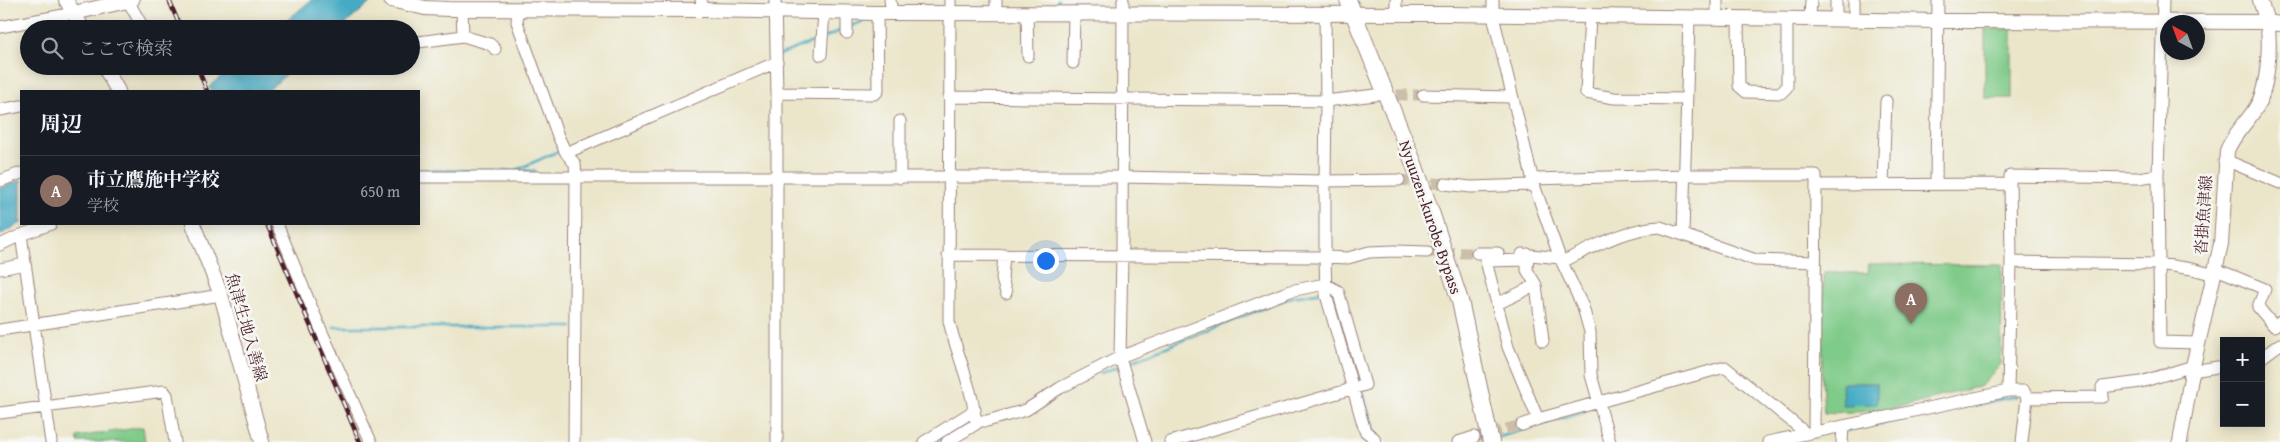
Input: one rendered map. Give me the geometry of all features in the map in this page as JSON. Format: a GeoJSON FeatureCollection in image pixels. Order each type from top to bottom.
{"type":"FeatureCollection","features":[{"type":"Feature","properties":{"kind":"highway","name":"Nyuuzen-kurobe Bypass"},"geometry":{"type":"LineString","coordinates":[[1351,7],[1414,164],[1460,301],[1491,442]]}},
{"type":"Feature","properties":{"kind":"main road"},"geometry":{"type":"LineString","coordinates":[[66,0],[78,20]]}},
{"type":"Feature","properties":{"kind":"main road"},"geometry":{"type":"LineString","coordinates":[[74,13],[130,0]]}},
{"type":"Feature","properties":{"kind":"main road","name":"沓掛魚津線"},"geometry":{"type":"LineString","coordinates":[[2180,442],[2198,343],[2216,272],[2224,212],[2224,162],[2230,141],[2256,107],[2263,93],[2273,23],[2260,0]]}},
{"type":"Feature","properties":{"kind":"main road"},"geometry":{"type":"LineString","coordinates":[[393,1],[425,8],[462,10],[478,5],[518,9],[703,5],[775,6],[824,12],[878,13],[891,6],[996,6],[1028,12],[1074,12],[1123,6],[1325,14],[1351,7],[1396,7],[1493,16],[2160,22]]}},
{"type":"Feature","properties":{"kind":"main road"},"geometry":{"type":"LineString","coordinates":[[2205,22],[2273,23]]}},
{"type":"Feature","properties":{"kind":"main road"},"geometry":{"type":"LineString","coordinates":[[109,75],[117,90]]}},
{"type":"Feature","properties":{"kind":"main road","name":"魚津生地入善線"},"geometry":{"type":"LineString","coordinates":[[193,225],[221,296],[262,442]]}},
{"type":"Feature","properties":{"kind":"street"},"geometry":{"type":"LineString","coordinates":[[130,0],[140,20]]}},
{"type":"Feature","properties":{"kind":"street"},"geometry":{"type":"LineString","coordinates":[[1493,0],[1493,16],[1533,182],[1561,260],[1583,307],[1590,332],[1591,375],[1610,442]]}},
{"type":"Feature","properties":{"kind":"street"},"geometry":{"type":"LineString","coordinates":[[1717,0],[1717,18]]}},
{"type":"Feature","properties":{"kind":"street"},"geometry":{"type":"LineString","coordinates":[[1810,19],[1811,0]]}},
{"type":"Feature","properties":{"kind":"street"},"geometry":{"type":"LineString","coordinates":[[1836,0],[1836,19]]}},
{"type":"Feature","properties":{"kind":"street"},"geometry":{"type":"LineString","coordinates":[[1854,0],[1854,20]]}},
{"type":"Feature","properties":{"kind":"street"},"geometry":{"type":"LineString","coordinates":[[1936,184],[1938,0]]}},
{"type":"Feature","properties":{"kind":"street"},"geometry":{"type":"LineString","coordinates":[[2163,0],[2163,15]]}},
{"type":"Feature","properties":{"kind":"street"},"geometry":{"type":"LineString","coordinates":[[775,6],[777,62],[777,442]]}},
{"type":"Feature","properties":{"kind":"street"},"geometry":{"type":"LineString","coordinates":[[947,442],[976,424],[948,321],[950,6]]}},
{"type":"Feature","properties":{"kind":"street"},"geometry":{"type":"LineString","coordinates":[[1123,6],[1120,357],[1145,442]]}},
{"type":"Feature","properties":{"kind":"street"},"geometry":{"type":"LineString","coordinates":[[518,9],[517,22],[558,136],[566,153],[575,164],[574,442]]}},
{"type":"Feature","properties":{"kind":"street"},"geometry":{"type":"LineString","coordinates":[[462,10],[463,36]]}},
{"type":"Feature","properties":{"kind":"street"},"geometry":{"type":"LineString","coordinates":[[821,54],[824,12]]}},
{"type":"Feature","properties":{"kind":"street"},"geometry":{"type":"LineString","coordinates":[[847,12],[847,33]]}},
{"type":"Feature","properties":{"kind":"street"},"geometry":{"type":"LineString","coordinates":[[1028,12],[1028,56]]}},
{"type":"Feature","properties":{"kind":"street"},"geometry":{"type":"LineString","coordinates":[[1072,63],[1074,12]]}},
{"type":"Feature","properties":{"kind":"street"},"geometry":{"type":"LineString","coordinates":[[37,20],[74,13]]}},
{"type":"Feature","properties":{"kind":"street"},"geometry":{"type":"LineString","coordinates":[[777,93],[874,94],[878,90],[878,13]]}},
{"type":"Feature","properties":{"kind":"street"},"geometry":{"type":"LineString","coordinates":[[1325,14],[1324,257],[1326,295],[1365,431],[1374,438],[1375,442]]}},
{"type":"Feature","properties":{"kind":"street"},"geometry":{"type":"LineString","coordinates":[[1590,16],[1586,93],[1614,98],[1686,99]]}},
{"type":"Feature","properties":{"kind":"street"},"geometry":{"type":"LineString","coordinates":[[1683,234],[1689,18]]}},
{"type":"Feature","properties":{"kind":"street"},"geometry":{"type":"LineString","coordinates":[[1738,18],[1739,86],[1746,92],[1781,93],[1787,87],[1787,19]]}},
{"type":"Feature","properties":{"kind":"street"},"geometry":{"type":"LineString","coordinates":[[0,27],[20,23]]}},
{"type":"Feature","properties":{"kind":"street"},"geometry":{"type":"LineString","coordinates":[[420,42],[463,36],[490,44],[495,49]]}},
{"type":"Feature","properties":{"kind":"street"},"geometry":{"type":"LineString","coordinates":[[2162,60],[2158,175],[2160,342],[2198,343]]}},
{"type":"Feature","properties":{"kind":"street"},"geometry":{"type":"LineString","coordinates":[[566,153],[777,62]]}},
{"type":"Feature","properties":{"kind":"street"},"geometry":{"type":"LineString","coordinates":[[1423,95],[1511,97]]}},
{"type":"Feature","properties":{"kind":"street"},"geometry":{"type":"LineString","coordinates":[[949,97],[1326,100],[1375,96]]}},
{"type":"Feature","properties":{"kind":"street"},"geometry":{"type":"LineString","coordinates":[[1883,184],[1886,101]]}},
{"type":"Feature","properties":{"kind":"street"},"geometry":{"type":"LineString","coordinates":[[0,110],[20,106]]}},
{"type":"Feature","properties":{"kind":"street"},"geometry":{"type":"LineString","coordinates":[[900,121],[900,178]]}},
{"type":"Feature","properties":{"kind":"street"},"geometry":{"type":"LineString","coordinates":[[2224,162],[2230,162],[2280,183]]}},
{"type":"Feature","properties":{"kind":"street"},"geometry":{"type":"LineString","coordinates":[[0,181],[20,173]]}},
{"type":"Feature","properties":{"kind":"street"},"geometry":{"type":"LineString","coordinates":[[1445,184],[1471,187],[1533,182],[1684,175],[1816,175],[1810,433]]}},
{"type":"Feature","properties":{"kind":"street"},"geometry":{"type":"LineString","coordinates":[[2008,391],[2011,262],[2010,176],[2138,178],[2158,175]]}},
{"type":"Feature","properties":{"kind":"street"},"geometry":{"type":"LineString","coordinates":[[420,177],[1121,177],[1324,181],[1399,180]]}},
{"type":"Feature","properties":{"kind":"street"},"geometry":{"type":"LineString","coordinates":[[1816,185],[2010,184]]}},
{"type":"Feature","properties":{"kind":"street"},"geometry":{"type":"LineString","coordinates":[[0,245],[48,225]]}},
{"type":"Feature","properties":{"kind":"street"},"geometry":{"type":"LineString","coordinates":[[277,225],[321,330],[371,442]]}},
{"type":"Feature","properties":{"kind":"street"},"geometry":{"type":"LineString","coordinates":[[1477,253],[1561,260],[1610,239],[1660,227],[1756,260],[1815,262]]}},
{"type":"Feature","properties":{"kind":"street"},"geometry":{"type":"LineString","coordinates":[[21,235],[51,442]]}},
{"type":"Feature","properties":{"kind":"street"},"geometry":{"type":"LineString","coordinates":[[948,255],[1348,258],[1369,252],[1427,252]]}},
{"type":"Feature","properties":{"kind":"street"},"geometry":{"type":"LineString","coordinates":[[1004,255],[1002,279],[1006,293]]}},
{"type":"Feature","properties":{"kind":"street"},"geometry":{"type":"LineString","coordinates":[[1527,257],[1527,270],[1536,285],[1543,341]]}},
{"type":"Feature","properties":{"kind":"street"},"geometry":{"type":"LineString","coordinates":[[1527,257],[1486,260],[1513,360],[1538,419]]}},
{"type":"Feature","properties":{"kind":"street"},"geometry":{"type":"LineString","coordinates":[[2011,262],[2159,264],[2216,272],[2265,290],[2258,307],[2274,326],[2280,322]]}},
{"type":"Feature","properties":{"kind":"street"},"geometry":{"type":"LineString","coordinates":[[0,269],[25,264]]}},
{"type":"Feature","properties":{"kind":"street"},"geometry":{"type":"LineString","coordinates":[[975,415],[987,421],[1026,410],[1060,388],[1120,357],[1290,291],[1325,284]]}},
{"type":"Feature","properties":{"kind":"street"},"geometry":{"type":"LineString","coordinates":[[1497,304],[1536,285]]}},
{"type":"Feature","properties":{"kind":"street"},"geometry":{"type":"LineString","coordinates":[[0,330],[221,296]]}},
{"type":"Feature","properties":{"kind":"street"},"geometry":{"type":"LineString","coordinates":[[2265,355],[2280,344]]}},
{"type":"Feature","properties":{"kind":"street"},"geometry":{"type":"LineString","coordinates":[[2027,398],[2103,397],[2102,387],[2141,382],[2193,369],[2220,366]]}},
{"type":"Feature","properties":{"kind":"street"},"geometry":{"type":"LineString","coordinates":[[1522,425],[1725,367],[1810,433]]}},
{"type":"Feature","properties":{"kind":"street"},"geometry":{"type":"LineString","coordinates":[[1170,442],[1353,390]]}},
{"type":"Feature","properties":{"kind":"street"},"geometry":{"type":"LineString","coordinates":[[0,413],[46,405],[164,391],[167,395],[175,442]]}},
{"type":"Feature","properties":{"kind":"street"},"geometry":{"type":"LineString","coordinates":[[1768,442],[2008,391],[2024,391],[2027,398],[2022,442]]}},
{"type":"Feature","properties":{"kind":"street"},"geometry":{"type":"LineString","coordinates":[[924,442],[975,415]]}},
{"type":"Feature","properties":{"kind":"street"},"geometry":{"type":"LineString","coordinates":[[1842,442],[1843,427]]}},
{"type":"Feature","properties":{"kind":"street"},"geometry":{"type":"LineString","coordinates":[[1458,442],[1474,437]]}},
{"type":"Feature","properties":{"kind":"green space"},"geometry":{"type":"Polygon","coordinates":[[[1985,29],[2012,29],[2012,98],[1985,98],[1985,29]]]}},
{"type":"Feature","properties":{"kind":"green space"},"geometry":{"type":"Polygon","coordinates":[[[1869,264],[2002,265],[2001,364],[1981,386],[1883,411],[1824,413],[1822,377],[1824,273],[1868,273],[1869,264]]]}},
{"type":"Feature","properties":{"kind":"green space"},"geometry":{"type":"Polygon","coordinates":[[[143,427],[145,442],[78,442],[77,437],[143,427]]]}},
{"type":"Feature","properties":{"kind":"water"},"geometry":{"type":"Polygon","coordinates":[[[311,0],[364,0],[370,3],[350,20],[288,20],[311,0]]]}},
{"type":"Feature","properties":{"kind":"water"},"geometry":{"type":"Polygon","coordinates":[[[223,75],[286,75],[268,90],[210,90],[209,87],[223,75]]]}},
{"type":"Feature","properties":{"kind":"water"},"geometry":{"type":"Polygon","coordinates":[[[20,180],[20,224],[0,235],[0,188],[20,180]]]}},
{"type":"Feature","properties":{"kind":"water"},"geometry":{"type":"Polygon","coordinates":[[[1842,383],[1877,383],[1877,404],[1843,405],[1842,383]]]}},
{"type":"Feature","properties":{"kind":"waterway"},"geometry":{"type":"LineString","coordinates":[[1057,4],[1058,0]]}},
{"type":"Feature","properties":{"kind":"waterway"},"geometry":{"type":"LineString","coordinates":[[851,26],[866,20],[874,20]]}},
{"type":"Feature","properties":{"kind":"waterway"},"geometry":{"type":"LineString","coordinates":[[826,37],[844,29]]}},
{"type":"Feature","properties":{"kind":"waterway"},"geometry":{"type":"LineString","coordinates":[[779,55],[818,40]]}},
{"type":"Feature","properties":{"kind":"waterway"},"geometry":{"type":"LineString","coordinates":[[420,170],[514,171],[561,150]]}},
{"type":"Feature","properties":{"kind":"waterway"},"geometry":{"type":"LineString","coordinates":[[514,171],[535,171]]}},
{"type":"Feature","properties":{"kind":"waterway"},"geometry":{"type":"LineString","coordinates":[[1126,363],[1292,297],[1323,292]]}},
{"type":"Feature","properties":{"kind":"waterway"},"geometry":{"type":"LineString","coordinates":[[1332,293],[1348,347]]}},
{"type":"Feature","properties":{"kind":"waterway"},"geometry":{"type":"LineString","coordinates":[[334,327],[572,327]]}},
{"type":"Feature","properties":{"kind":"waterway"},"geometry":{"type":"LineString","coordinates":[[1101,373],[1119,366]]}},
{"type":"Feature","properties":{"kind":"waterway"},"geometry":{"type":"LineString","coordinates":[[1361,388],[1375,433]]}},
{"type":"Feature","properties":{"kind":"waterway"},"geometry":{"type":"LineString","coordinates":[[1846,431],[2017,396]]}},
{"type":"Feature","properties":{"kind":"waterway"},"geometry":{"type":"LineString","coordinates":[[1496,438],[1584,412]]}},
{"type":"Feature","properties":{"kind":"waterway"},"geometry":{"type":"LineString","coordinates":[[936,442],[945,437]]}},
{"type":"Feature","properties":{"kind":"tunnel"},"geometry":{"type":"LineString","coordinates":[[1380,95],[1423,95]]}},
{"type":"Feature","properties":{"kind":"tunnel"},"geometry":{"type":"LineString","coordinates":[[1399,180],[1445,184]]}},
{"type":"Feature","properties":{"kind":"tunnel"},"geometry":{"type":"LineString","coordinates":[[1427,252],[1477,253]]}},
{"type":"Feature","properties":{"kind":"tunnel"},"geometry":{"type":"LineString","coordinates":[[1474,437],[1522,425]]}},
{"type":"Feature","properties":{"kind":"railway"},"geometry":{"type":"LineString","coordinates":[[169,0],[177,20]]}},
{"type":"Feature","properties":{"kind":"railway"},"geometry":{"type":"LineString","coordinates":[[201,75],[207,90]]}},
{"type":"Feature","properties":{"kind":"railway"},"geometry":{"type":"LineString","coordinates":[[267,225],[360,442]]}},
{"type":"Feature","properties":{"kind":"place","name":"市立鷹施中学校"},"geometry":{"type":"Point","coordinates":[1911,324]}}]}
